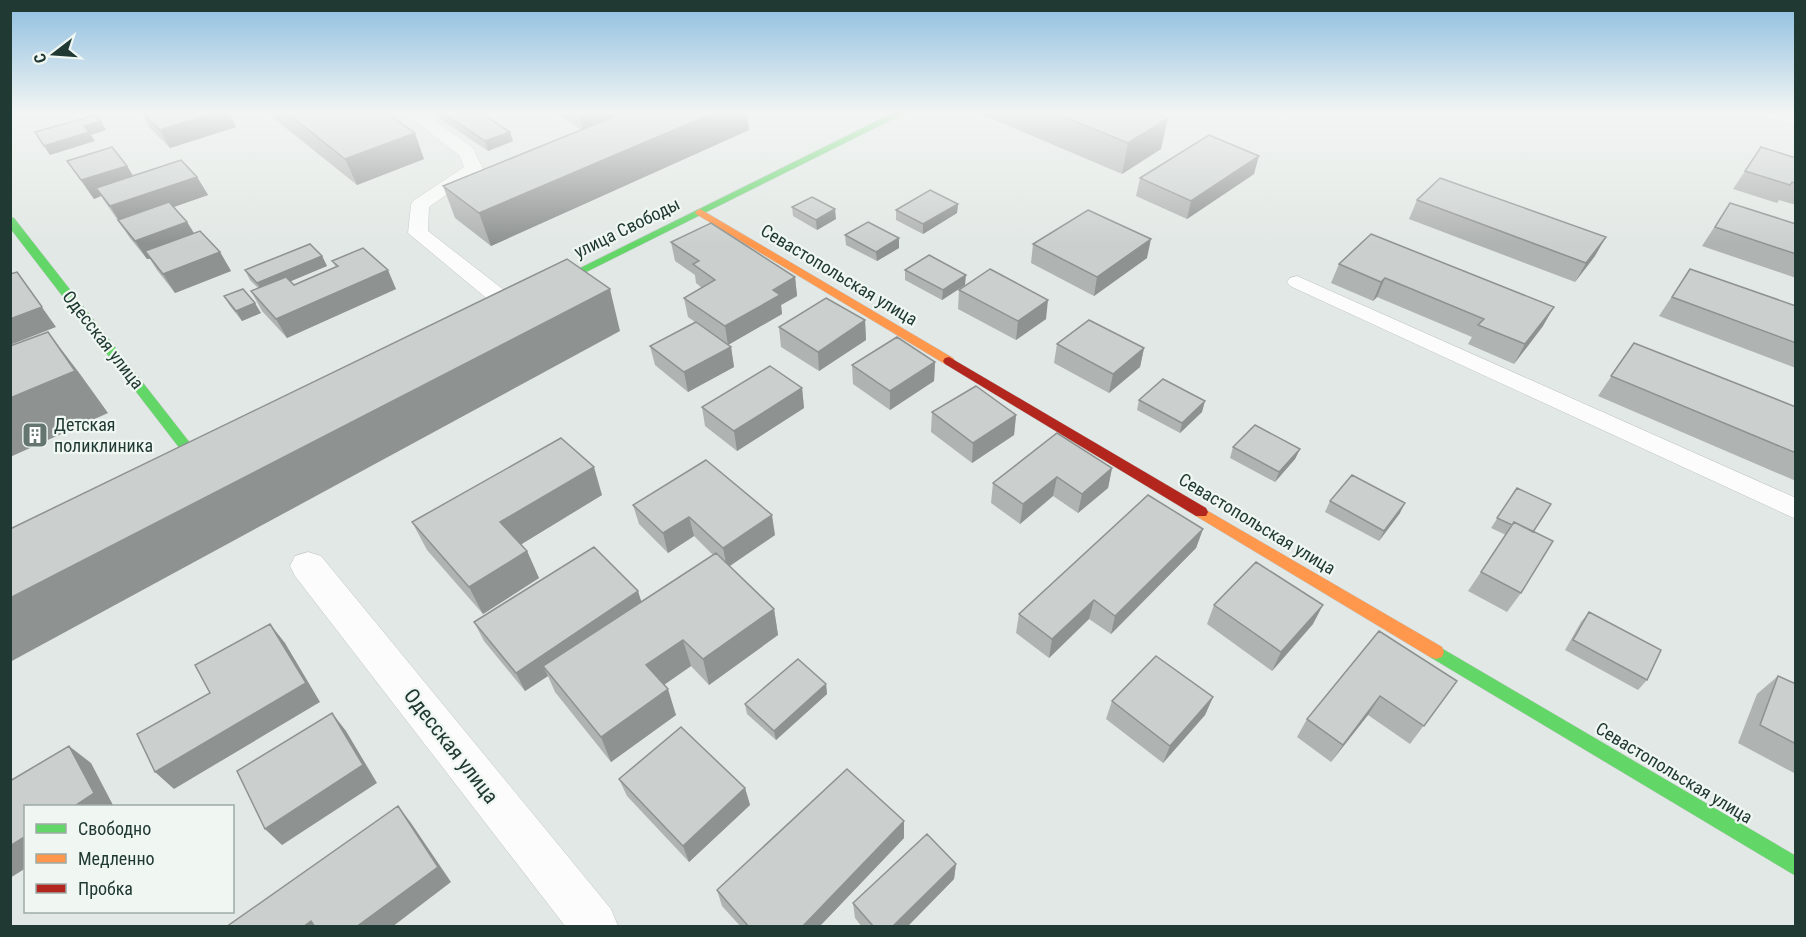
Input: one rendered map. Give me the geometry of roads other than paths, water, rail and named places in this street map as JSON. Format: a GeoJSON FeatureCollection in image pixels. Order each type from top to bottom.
{"type":"FeatureCollection","features":[{"type":"Feature","properties":{"kind":"street","name":"улица Свободы"},"geometry":{"type":"LineString","coordinates":[[515,303],[814,156]]}},
{"type":"Feature","properties":{"kind":"street","name":"Севастопольская улица"},"geometry":{"type":"LineString","coordinates":[[700,212],[1796,867]]}},
{"type":"Feature","properties":{"kind":"street","name":"Одесская улица"},"geometry":{"type":"LineString","coordinates":[[10,220],[196,460]]}},
{"type":"Feature","properties":{"kind":"street","name":"Одесская улица"},"geometry":{"type":"LineString","coordinates":[[308,566],[594,927]]}},
{"type":"Feature","properties":{"kind":"lane"},"geometry":{"type":"LineString","coordinates":[[469,156],[474,169],[420,205],[418,233],[515,303]]}},
{"type":"Feature","properties":{"kind":"lane"},"geometry":{"type":"LineString","coordinates":[[1297,282],[1796,509]]}},
{"type":"Feature","properties":{"kind":"place","name":"Детская поликлиника"},"geometry":{"type":"Point","coordinates":[35,435]}}]}
